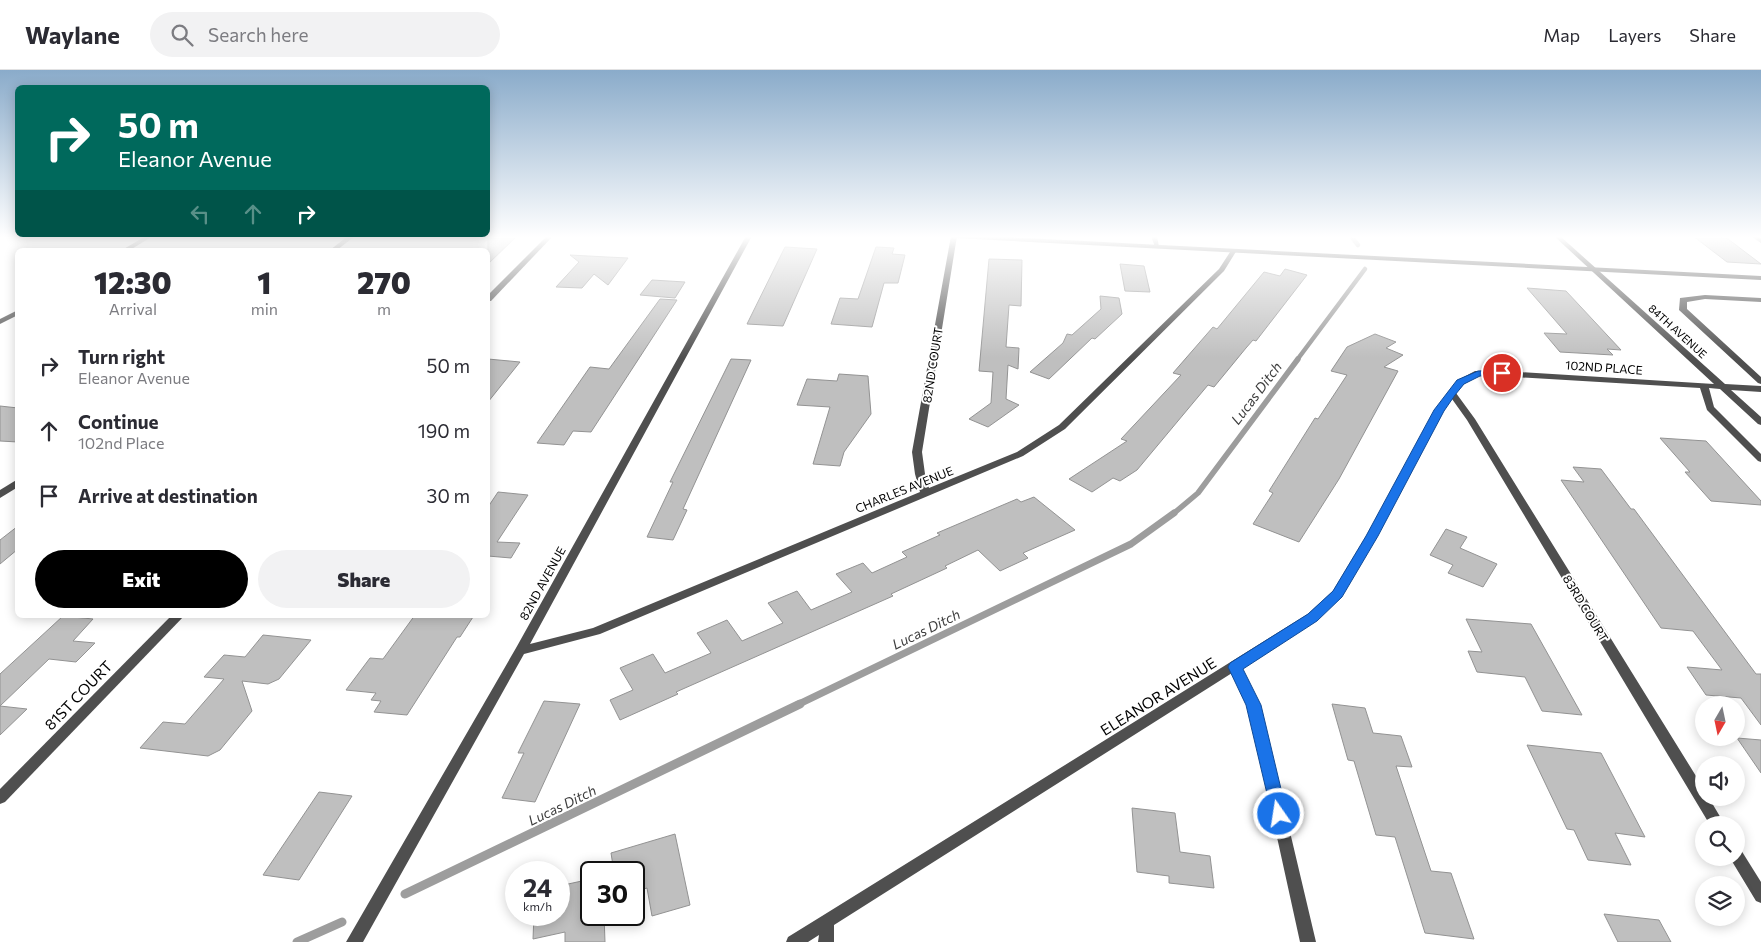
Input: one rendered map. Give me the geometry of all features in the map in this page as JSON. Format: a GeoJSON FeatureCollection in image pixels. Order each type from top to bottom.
{"type":"FeatureCollection","features":[{"type":"Feature","properties":{"kind":"street"},"geometry":{"type":"LineString","coordinates":[[490,297],[510,277]]}},
{"type":"Feature","properties":{"kind":"street","name":"82ND AVENUE"},"geometry":{"type":"LineString","coordinates":[[354,942],[520,650],[726,277]]}},
{"type":"Feature","properties":{"kind":"street","name":"82ND COURT"},"geometry":{"type":"LineString","coordinates":[[926,494],[920,474],[917,452],[948,277]]}},
{"type":"Feature","properties":{"kind":"street","name":"CHARLES AVENUE"},"geometry":{"type":"LineString","coordinates":[[520,650],[596,631],[1020,454],[1062,427],[1215,277]]}},
{"type":"Feature","properties":{"kind":"street","name":"84TH AVENUE"},"geometry":{"type":"LineString","coordinates":[[1600,277],[1761,422]]}},
{"type":"Feature","properties":{"kind":"street"},"geometry":{"type":"LineString","coordinates":[[1736,277],[1761,278]]}},
{"type":"Feature","properties":{"kind":"street"},"geometry":{"type":"LineString","coordinates":[[1761,300],[1705,297],[1683,300],[1683,310],[1761,381]]}},
{"type":"Feature","properties":{"kind":"street"},"geometry":{"type":"LineString","coordinates":[[0,322],[15,314]]}},
{"type":"Feature","properties":{"kind":"street","name":"102ND PLACE"},"geometry":{"type":"LineString","coordinates":[[1452,393],[1461,382],[1478,373],[1761,389]]}},
{"type":"Feature","properties":{"kind":"street"},"geometry":{"type":"LineString","coordinates":[[1704,386],[1710,408],[1761,460]]}},
{"type":"Feature","properties":{"kind":"street","name":"ELEANOR AVENUE"},"geometry":{"type":"LineString","coordinates":[[794,942],[1312,617],[1337,594],[1372,536],[1439,410],[1452,393]]}},
{"type":"Feature","properties":{"kind":"street","name":"83RD COURT"},"geometry":{"type":"LineString","coordinates":[[1452,393],[1712,816]]}},
{"type":"Feature","properties":{"kind":"street"},"geometry":{"type":"LineString","coordinates":[[0,495],[15,484]]}},
{"type":"Feature","properties":{"kind":"street","name":"81ST COURT"},"geometry":{"type":"LineString","coordinates":[[0,798],[176,618]]}},
{"type":"Feature","properties":{"kind":"street"},"geometry":{"type":"LineString","coordinates":[[1235,667],[1254,705],[1308,942]]}},
{"type":"Feature","properties":{"kind":"street"},"geometry":{"type":"LineString","coordinates":[[1743,866],[1761,896]]}},
{"type":"Feature","properties":{"kind":"street"},"geometry":{"type":"LineString","coordinates":[[826,942],[827,921]]}},
{"type":"Feature","properties":{"kind":"building"},"geometry":{"type":"Polygon","coordinates":[[[565,277],[592,277],[582,288],[556,287],[565,277]]]}},
{"type":"Feature","properties":{"kind":"building"},"geometry":{"type":"Polygon","coordinates":[[[597,277],[614,277],[608,285],[597,277]]]}},
{"type":"Feature","properties":{"kind":"building"},"geometry":{"type":"Polygon","coordinates":[[[770,277],[805,277],[783,326],[747,324],[770,277]]]}},
{"type":"Feature","properties":{"kind":"building"},"geometry":{"type":"Polygon","coordinates":[[[866,277],[900,277],[898,283],[884,283],[872,327],[831,324],[840,298],[858,299],[866,277]]]}},
{"type":"Feature","properties":{"kind":"building"},"geometry":{"type":"Polygon","coordinates":[[[987,277],[1022,277],[1021,306],[1009,305],[1006,347],[1019,348],[1018,369],[1008,365],[1006,399],[1019,405],[988,427],[969,419],[991,403],[993,372],[979,371],[987,277]]]}},
{"type":"Feature","properties":{"kind":"building"},"geometry":{"type":"Polygon","coordinates":[[[1122,277],[1146,277],[1150,292],[1125,291],[1122,277]]]}},
{"type":"Feature","properties":{"kind":"building"},"geometry":{"type":"Polygon","coordinates":[[[1260,277],[1306,277],[1256,341],[1253,340],[1214,387],[1208,385],[1137,470],[1120,481],[1113,478],[1092,492],[1069,479],[1127,441],[1121,439],[1181,375],[1173,373],[1213,327],[1217,329],[1260,277]]]}},
{"type":"Feature","properties":{"kind":"building"},"geometry":{"type":"Polygon","coordinates":[[[652,280],[685,282],[675,298],[640,295],[652,280]]]}},
{"type":"Feature","properties":{"kind":"building"},"geometry":{"type":"Polygon","coordinates":[[[1527,288],[1566,291],[1621,350],[1607,349],[1613,355],[1560,352],[1544,333],[1567,334],[1527,288]]]}},
{"type":"Feature","properties":{"kind":"building"},"geometry":{"type":"Polygon","coordinates":[[[1100,296],[1119,298],[1122,314],[1095,339],[1092,338],[1049,379],[1030,372],[1063,343],[1067,334],[1072,335],[1101,309],[1100,296]]]}},
{"type":"Feature","properties":{"kind":"building"},"geometry":{"type":"Polygon","coordinates":[[[660,299],[677,300],[591,432],[573,431],[564,445],[537,443],[590,367],[609,369],[660,299]]]}},
{"type":"Feature","properties":{"kind":"building"},"geometry":{"type":"Polygon","coordinates":[[[1375,334],[1396,342],[1386,348],[1403,355],[1384,367],[1398,371],[1339,479],[1299,542],[1253,524],[1273,493],[1269,491],[1315,418],[1318,419],[1347,375],[1331,371],[1347,347],[1375,334]]]}},
{"type":"Feature","properties":{"kind":"building"},"geometry":{"type":"Polygon","coordinates":[[[490,359],[520,362],[490,400],[490,359]]]}},
{"type":"Feature","properties":{"kind":"building"},"geometry":{"type":"Polygon","coordinates":[[[731,359],[751,360],[683,509],[687,510],[673,540],[647,537],[673,482],[670,482],[731,359]]]}},
{"type":"Feature","properties":{"kind":"building"},"geometry":{"type":"Polygon","coordinates":[[[839,374],[868,376],[871,414],[844,452],[840,466],[813,464],[830,407],[797,405],[807,379],[837,381],[839,374]]]}},
{"type":"Feature","properties":{"kind":"building"},"geometry":{"type":"Polygon","coordinates":[[[0,406],[15,408],[15,442],[0,441],[0,406]]]}},
{"type":"Feature","properties":{"kind":"building"},"geometry":{"type":"Polygon","coordinates":[[[1660,438],[1706,441],[1761,501],[1761,505],[1711,501],[1685,472],[1690,472],[1660,438]]]}},
{"type":"Feature","properties":{"kind":"building"},"geometry":{"type":"Polygon","coordinates":[[[1573,467],[1601,469],[1631,509],[1634,509],[1756,674],[1761,674],[1761,725],[1745,703],[1745,696],[1706,695],[1687,667],[1722,670],[1693,631],[1661,628],[1561,480],[1584,482],[1573,467]]]}},
{"type":"Feature","properties":{"kind":"building"},"geometry":{"type":"Polygon","coordinates":[[[498,492],[528,495],[497,542],[520,543],[511,558],[490,556],[490,504],[498,492]]]}},
{"type":"Feature","properties":{"kind":"building"},"geometry":{"type":"Polygon","coordinates":[[[1034,497],[1075,530],[1023,553],[1028,558],[1000,571],[978,550],[945,566],[947,568],[891,594],[893,596],[676,692],[678,694],[620,720],[610,700],[633,690],[620,668],[653,654],[665,673],[711,653],[697,633],[727,620],[742,641],[783,623],[768,603],[797,591],[811,610],[852,592],[836,574],[863,563],[872,573],[907,557],[902,552],[940,535],[937,533],[1017,499],[1021,502],[1034,497]]]}},
{"type":"Feature","properties":{"kind":"building"},"geometry":{"type":"Polygon","coordinates":[[[15,528],[15,552],[0,564],[0,540],[15,528]]]}},
{"type":"Feature","properties":{"kind":"building"},"geometry":{"type":"Polygon","coordinates":[[[1446,529],[1467,537],[1460,548],[1497,564],[1483,587],[1448,573],[1453,565],[1430,555],[1446,529]]]}},
{"type":"Feature","properties":{"kind":"building"},"geometry":{"type":"Polygon","coordinates":[[[61,618],[93,619],[73,641],[95,643],[76,662],[49,659],[0,706],[0,674],[61,618]]]}},
{"type":"Feature","properties":{"kind":"building"},"geometry":{"type":"Polygon","coordinates":[[[413,618],[472,618],[460,637],[457,637],[407,715],[374,712],[381,701],[371,700],[376,693],[346,690],[370,658],[383,659],[413,618]]]}},
{"type":"Feature","properties":{"kind":"building"},"geometry":{"type":"Polygon","coordinates":[[[1466,619],[1531,624],[1582,715],[1542,711],[1525,677],[1477,672],[1468,651],[1482,652],[1466,619]]]}},
{"type":"Feature","properties":{"kind":"building"},"geometry":{"type":"Polygon","coordinates":[[[263,635],[311,640],[279,679],[268,684],[242,681],[252,711],[220,750],[208,756],[140,748],[163,722],[185,724],[224,679],[204,677],[224,655],[245,657],[263,635]]]}},
{"type":"Feature","properties":{"kind":"building"},"geometry":{"type":"Polygon","coordinates":[[[544,701],[580,704],[535,802],[502,798],[524,753],[518,753],[544,701]]]}},
{"type":"Feature","properties":{"kind":"building"},"geometry":{"type":"Polygon","coordinates":[[[1332,704],[1365,708],[1373,733],[1401,736],[1412,767],[1396,766],[1431,871],[1451,873],[1474,939],[1425,933],[1395,837],[1376,835],[1354,761],[1348,760],[1332,704]]]}},
{"type":"Feature","properties":{"kind":"building"},"geometry":{"type":"Polygon","coordinates":[[[0,706],[27,709],[0,735],[0,706]]]}},
{"type":"Feature","properties":{"kind":"building"},"geometry":{"type":"Polygon","coordinates":[[[1745,739],[1761,740],[1761,773],[1742,746],[1745,746],[1745,739]]]}},
{"type":"Feature","properties":{"kind":"building"},"geometry":{"type":"Polygon","coordinates":[[[1527,745],[1601,753],[1645,837],[1615,833],[1631,865],[1588,860],[1574,830],[1567,829],[1527,745]]]}},
{"type":"Feature","properties":{"kind":"building"},"geometry":{"type":"Polygon","coordinates":[[[319,792],[352,796],[299,880],[263,875],[319,792]]]}},
{"type":"Feature","properties":{"kind":"building"},"geometry":{"type":"Polygon","coordinates":[[[1132,808],[1175,813],[1180,852],[1210,856],[1214,888],[1169,883],[1169,876],[1137,872],[1132,808]]]}},
{"type":"Feature","properties":{"kind":"building"},"geometry":{"type":"Polygon","coordinates":[[[675,834],[690,905],[652,916],[647,888],[645,889],[645,861],[612,861],[611,853],[675,834]]]}},
{"type":"Feature","properties":{"kind":"building"},"geometry":{"type":"Polygon","coordinates":[[[580,881],[580,926],[604,926],[605,942],[565,942],[565,932],[533,939],[534,926],[570,926],[570,884],[580,881]]]}},
{"type":"Feature","properties":{"kind":"building"},"geometry":{"type":"Polygon","coordinates":[[[1604,914],[1659,920],[1671,942],[1618,942],[1604,914]]]}},
{"type":"Feature","properties":{"kind":"waterway","name":"Lucas Ditch"},"geometry":{"type":"LineString","coordinates":[[1297,360],[1359,277]]}},
{"type":"Feature","properties":{"kind":"waterway","name":"Lucas Ditch"},"geometry":{"type":"LineString","coordinates":[[1173,514],[1198,493],[1298,359]]}},
{"type":"Feature","properties":{"kind":"waterway","name":"Lucas Ditch"},"geometry":{"type":"LineString","coordinates":[[797,705],[1131,544],[1174,513]]}},
{"type":"Feature","properties":{"kind":"waterway","name":"Lucas Ditch"},"geometry":{"type":"LineString","coordinates":[[405,894],[800,704]]}},
{"type":"Feature","properties":{"kind":"waterway","name":"Lucas Ditch"},"geometry":{"type":"LineString","coordinates":[[297,942],[342,922]]}},
{"type":"Feature","properties":{"kind":"route"},"geometry":{"type":"LineString","coordinates":[[1279,814],[1254,705],[1235,667],[1312,617],[1337,594],[1372,536],[1439,410],[1461,382],[1478,373],[1502,373]]}}]}
